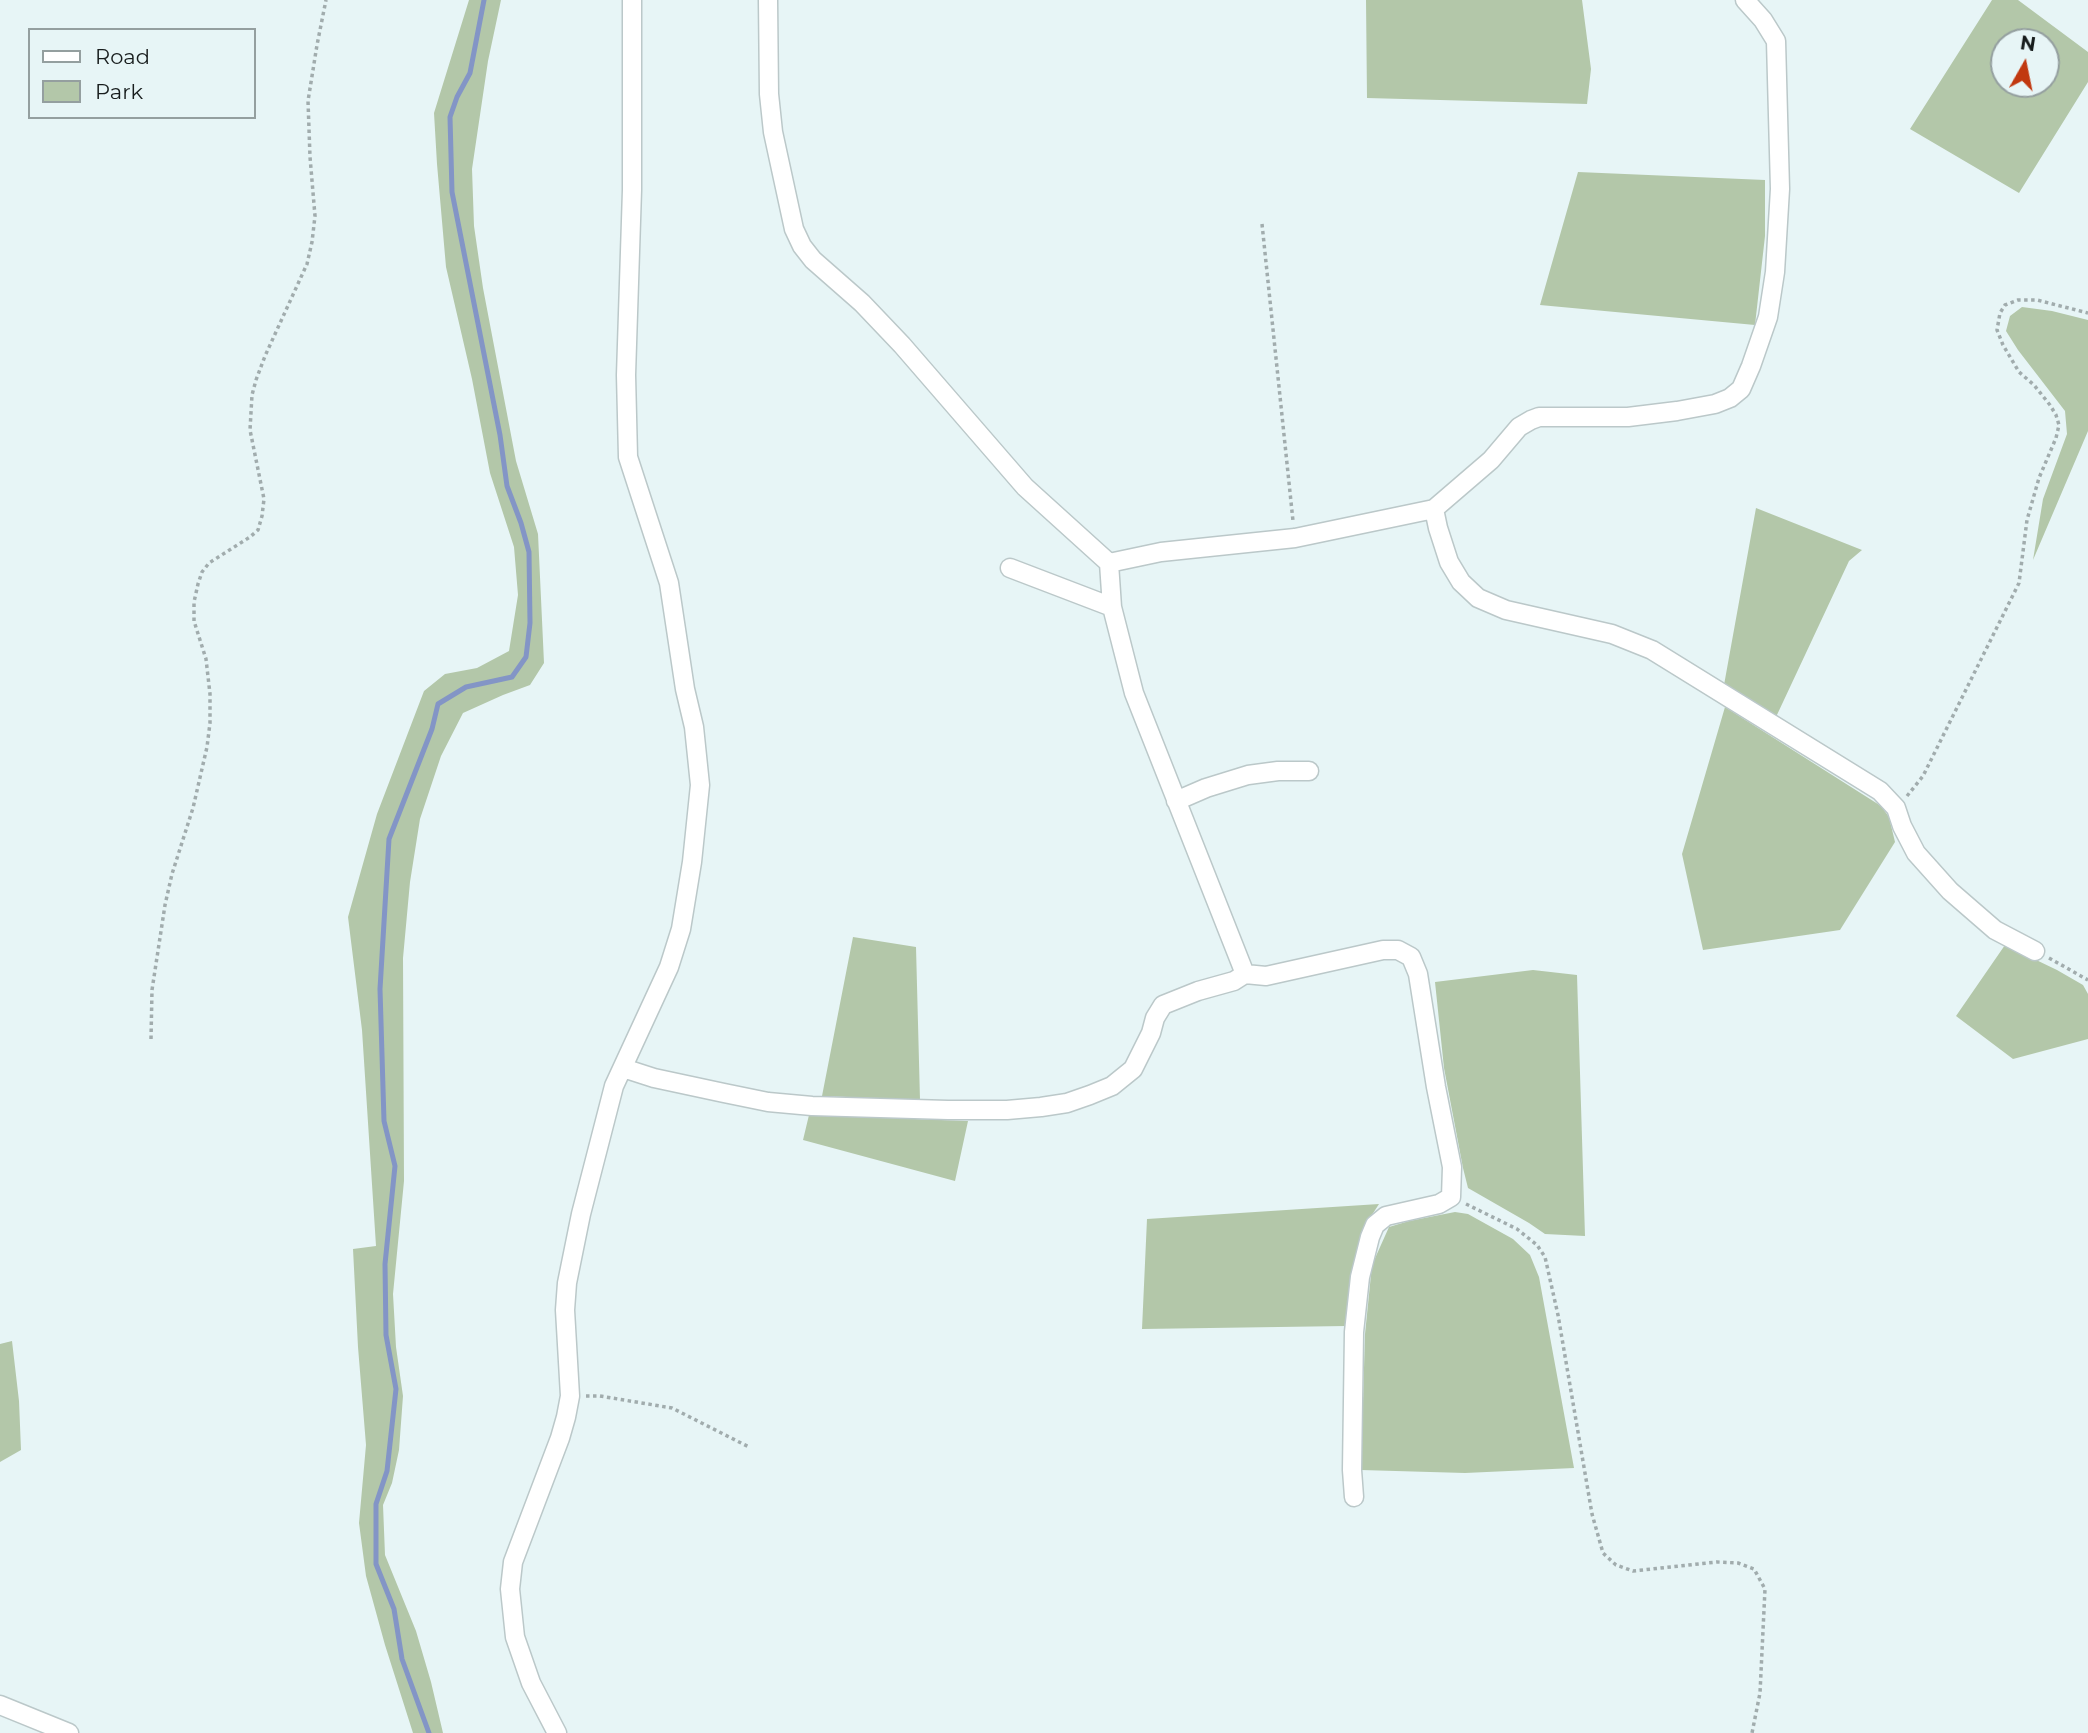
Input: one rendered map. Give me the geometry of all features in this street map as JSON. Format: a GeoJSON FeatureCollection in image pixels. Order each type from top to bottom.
{"type":"FeatureCollection","features":[{"type":"Feature","properties":{"kind":"street"},"geometry":{"type":"LineString","coordinates":[[557,1733],[531,1683],[521,1656],[511,1614],[513,1562],[560,1438],[570,1396],[565,1310],[567,1283],[581,1214],[614,1086],[669,967],[681,929],[692,862],[700,785],[694,727],[685,690],[668,583],[628,457],[626,375],[632,190],[632,0]]}},
{"type":"Feature","properties":{"kind":"street"},"geometry":{"type":"LineString","coordinates":[[768,0],[769,94],[773,132],[794,229],[802,246],[813,260],[862,303],[902,345],[1026,487],[1109,563],[1112,607],[1134,693],[1245,974]]}},
{"type":"Feature","properties":{"kind":"street"},"geometry":{"type":"LineString","coordinates":[[1109,563],[1161,552],[1295,538],[1434,509],[1490,460],[1519,427],[1531,420],[1539,417],[1628,416],[1677,411],[1715,404],[1730,398],[1741,389],[1768,317],[1775,272],[1780,190],[1776,41],[1763,20],[1745,0]]}},
{"type":"Feature","properties":{"kind":"street"},"geometry":{"type":"LineString","coordinates":[[1434,509],[1449,562],[1461,582],[1478,598],[1506,610],[1612,634],[1652,650],[1880,791],[1896,808],[1905,834],[1916,853],[1950,891],[1995,930],[2035,951]]}},
{"type":"Feature","properties":{"kind":"street"},"geometry":{"type":"LineString","coordinates":[[1010,568],[1112,607]]}},
{"type":"Feature","properties":{"kind":"street"},"geometry":{"type":"LineString","coordinates":[[1176,801],[1248,775],[1309,771]]}},
{"type":"Feature","properties":{"kind":"street"},"geometry":{"type":"LineString","coordinates":[[623,1068],[654,1078],[768,1102],[948,1110],[1041,1107],[1067,1103],[1112,1086],[1133,1069],[1163,1005],[1234,981],[1245,974],[1266,976],[1383,950],[1398,950],[1411,957],[1418,974],[1452,1167],[1451,1197],[1440,1204],[1385,1216],[1375,1225],[1370,1237],[1360,1277],[1354,1332],[1354,1497]]}},
{"type":"Feature","properties":{"kind":"street"},"geometry":{"type":"LineString","coordinates":[[0,1704],[69,1733]]}},
{"type":"Feature","properties":{"kind":"path"},"geometry":{"type":"LineString","coordinates":[[151,1039],[152,990],[165,905],[193,808],[210,723],[206,659],[194,621],[194,602],[202,572],[209,563],[258,530],[262,516],[264,499],[250,430],[252,395],[265,356],[307,264],[312,242],[315,216],[309,101],[326,0]]}},
{"type":"Feature","properties":{"kind":"path"},"geometry":{"type":"LineString","coordinates":[[1262,223],[1295,538]]}},
{"type":"Feature","properties":{"kind":"path"},"geometry":{"type":"LineString","coordinates":[[1896,808],[1923,776],[2019,583],[2027,520],[2059,425],[2050,405],[2019,372],[2003,345],[1997,330],[2000,313],[2005,306],[2018,300],[2037,300],[2088,313]]}},
{"type":"Feature","properties":{"kind":"path"},"geometry":{"type":"LineString","coordinates":[[2035,951],[2088,980]]}},
{"type":"Feature","properties":{"kind":"path"},"geometry":{"type":"LineString","coordinates":[[1451,1197],[1517,1229],[1537,1245],[1545,1257],[1558,1315],[1592,1514],[1603,1553],[1616,1565],[1633,1571],[1717,1562],[1738,1563],[1754,1569],[1765,1589],[1760,1693],[1752,1733]]}},
{"type":"Feature","properties":{"kind":"path"},"geometry":{"type":"LineString","coordinates":[[570,1396],[600,1396],[672,1408],[749,1447]]}},
{"type":"Feature","properties":{"kind":"green space"},"geometry":{"type":"Polygon","coordinates":[[[469,0],[501,0],[488,61],[472,169],[474,226],[516,461],[538,534],[544,663],[530,685],[463,713],[441,756],[420,819],[410,882],[403,958],[404,1181],[393,1294],[396,1347],[403,1396],[399,1450],[392,1483],[383,1505],[385,1555],[416,1631],[443,1733],[413,1733],[366,1576],[359,1523],[366,1445],[353,1249],[376,1246],[362,1030],[348,917],[377,814],[424,691],[445,674],[477,668],[509,651],[518,595],[514,547],[490,473],[446,267],[437,164],[434,113],[469,0]]]}},
{"type":"Feature","properties":{"kind":"green space"},"geometry":{"type":"Polygon","coordinates":[[[1366,0],[1582,0],[1591,69],[1587,104],[1367,98],[1366,0]]]}},
{"type":"Feature","properties":{"kind":"green space"},"geometry":{"type":"Polygon","coordinates":[[[1992,0],[2018,0],[2056,28],[1990,28],[1990,98],[2060,98],[2060,31],[2088,52],[2088,82],[2019,193],[1910,129],[1992,0]]]}},
{"type":"Feature","properties":{"kind":"green space"},"geometry":{"type":"Polygon","coordinates":[[[1578,172],[1765,180],[1765,236],[1755,325],[1540,305],[1578,172]]]}},
{"type":"Feature","properties":{"kind":"green space"},"geometry":{"type":"Polygon","coordinates":[[[2022,307],[2088,320],[2088,431],[2033,560],[2043,499],[2067,434],[2065,411],[2006,331],[2010,316],[2022,307]]]}},
{"type":"Feature","properties":{"kind":"green space"},"geometry":{"type":"Polygon","coordinates":[[[1756,508],[1862,550],[1849,561],[1776,717],[1724,685],[1756,508]]]}},
{"type":"Feature","properties":{"kind":"green space"},"geometry":{"type":"Polygon","coordinates":[[[1725,707],[1881,806],[1889,817],[1895,842],[1840,930],[1703,950],[1682,854],[1725,707]]]}},
{"type":"Feature","properties":{"kind":"green space"},"geometry":{"type":"Polygon","coordinates":[[[853,937],[916,947],[920,1100],[822,1096],[853,937]]]}},
{"type":"Feature","properties":{"kind":"green space"},"geometry":{"type":"Polygon","coordinates":[[[2005,945],[2083,985],[2088,994],[2088,1039],[2013,1059],[1956,1016],[2005,945]]]}},
{"type":"Feature","properties":{"kind":"green space"},"geometry":{"type":"Polygon","coordinates":[[[1533,970],[1577,975],[1585,1236],[1545,1234],[1468,1188],[1463,1168],[1444,1068],[1435,982],[1533,970]]]}},
{"type":"Feature","properties":{"kind":"green space"},"geometry":{"type":"Polygon","coordinates":[[[809,1115],[968,1121],[955,1181],[803,1140],[809,1115]]]}},
{"type":"Feature","properties":{"kind":"green space"},"geometry":{"type":"Polygon","coordinates":[[[1379,1204],[1360,1241],[1351,1276],[1346,1326],[1142,1329],[1147,1219],[1379,1204]]]}},
{"type":"Feature","properties":{"kind":"green space"},"geometry":{"type":"Polygon","coordinates":[[[1455,1212],[1468,1214],[1513,1239],[1530,1255],[1539,1277],[1574,1468],[1465,1473],[1361,1470],[1365,1334],[1372,1265],[1389,1227],[1455,1212]]]}},
{"type":"Feature","properties":{"kind":"green space"},"geometry":{"type":"Polygon","coordinates":[[[12,1341],[21,1450],[0,1462],[0,1344],[12,1341]]]}},
{"type":"Feature","properties":{"kind":"waterway"},"geometry":{"type":"LineString","coordinates":[[429,1733],[402,1659],[394,1609],[376,1564],[376,1504],[387,1471],[396,1389],[386,1335],[385,1264],[395,1166],[384,1121],[380,989],[389,839],[432,729],[438,704],[466,687],[512,677],[526,657],[530,623],[529,552],[507,486],[500,435],[452,192],[450,117],[470,73],[484,0]]}}]}
